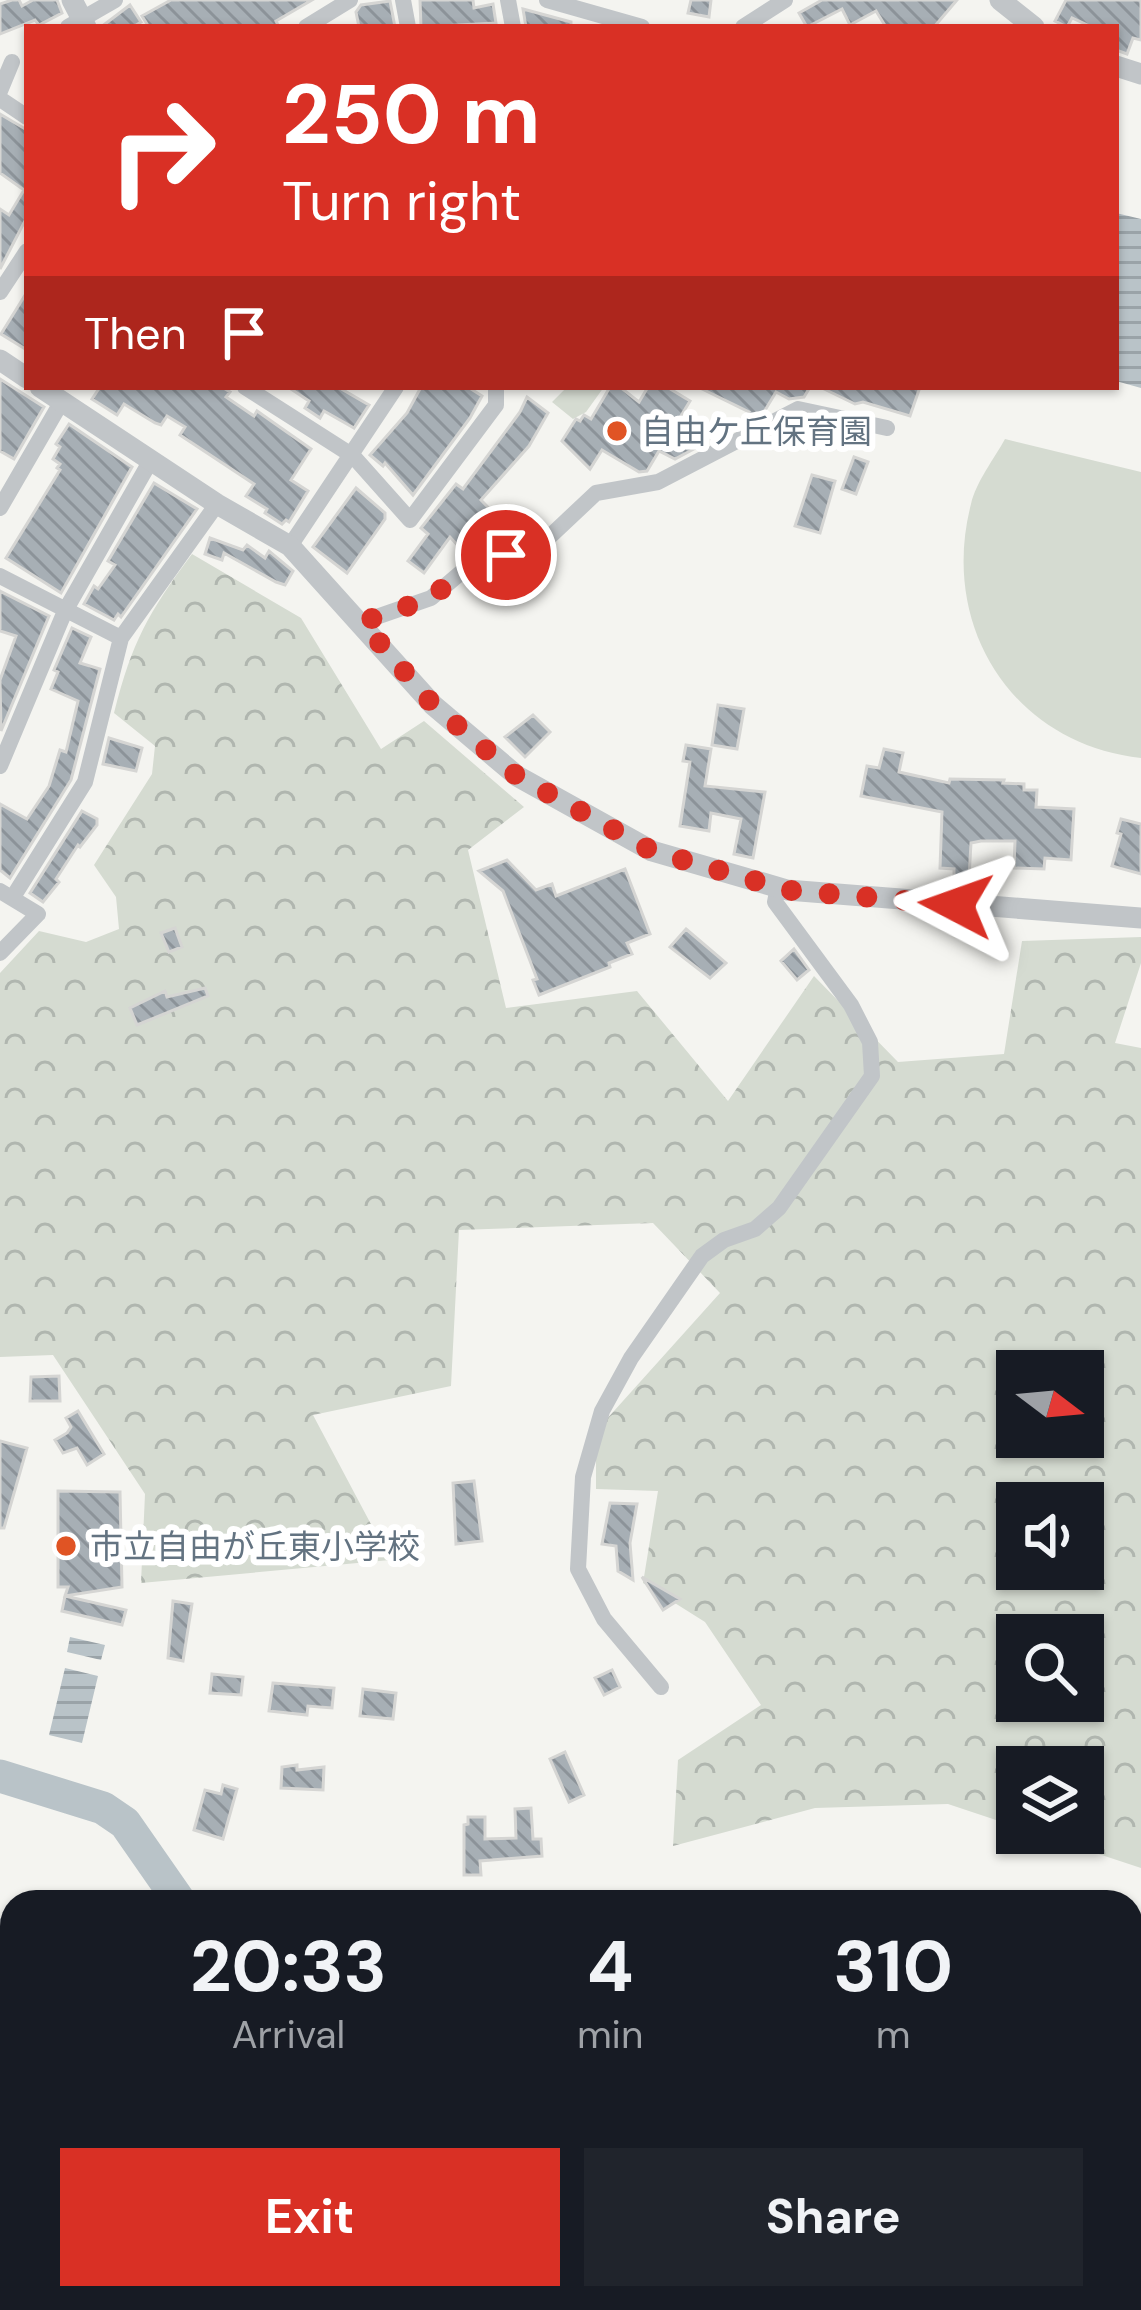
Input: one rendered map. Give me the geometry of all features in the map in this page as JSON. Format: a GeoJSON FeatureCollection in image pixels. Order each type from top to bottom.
{"type":"FeatureCollection","features":[{"type":"Feature","properties":{"kind":"street"},"geometry":{"type":"LineString","coordinates":[[77,18],[115,0]]}},
{"type":"Feature","properties":{"kind":"street"},"geometry":{"type":"LineString","coordinates":[[311,24],[350,0]]}},
{"type":"Feature","properties":{"kind":"street"},"geometry":{"type":"LineString","coordinates":[[547,0],[631,24]]}},
{"type":"Feature","properties":{"kind":"street"},"geometry":{"type":"LineString","coordinates":[[748,24],[784,0]]}},
{"type":"Feature","properties":{"kind":"street"},"geometry":{"type":"LineString","coordinates":[[1000,0],[1030,24]]}},
{"type":"Feature","properties":{"kind":"street"},"geometry":{"type":"LineString","coordinates":[[13,59],[0,95],[24,115]]}},
{"type":"Feature","properties":{"kind":"street"},"geometry":{"type":"LineString","coordinates":[[0,292],[24,255]]}},
{"type":"Feature","properties":{"kind":"street"},"geometry":{"type":"LineString","coordinates":[[250,390],[352,456],[410,520],[496,405],[496,390]]}},
{"type":"Feature","properties":{"kind":"street"},"geometry":{"type":"LineString","coordinates":[[290,546],[393,390]]}},
{"type":"Feature","properties":{"kind":"street"},"geometry":{"type":"LineString","coordinates":[[0,508],[66,394],[151,460],[290,546],[433,705],[517,776],[652,851],[778,887],[910,902],[1141,918]]}},
{"type":"Feature","properties":{"kind":"street"},"geometry":{"type":"LineString","coordinates":[[362,622],[431,598],[471,564],[544,542],[596,493],[658,482],[798,409],[887,428]]}},
{"type":"Feature","properties":{"kind":"street"},"geometry":{"type":"LineString","coordinates":[[0,766],[64,611],[151,460]]}},
{"type":"Feature","properties":{"kind":"street"},"geometry":{"type":"LineString","coordinates":[[0,465],[18,476]]}},
{"type":"Feature","properties":{"kind":"street"},"geometry":{"type":"LineString","coordinates":[[0,953],[38,914],[6,894],[85,782],[121,638],[218,504]]}},
{"type":"Feature","properties":{"kind":"street"},"geometry":{"type":"LineString","coordinates":[[0,576],[121,638]]}},
{"type":"Feature","properties":{"kind":"street"},"geometry":{"type":"LineString","coordinates":[[661,1687],[604,1619],[578,1569],[583,1478],[602,1411],[631,1358],[702,1256],[724,1240],[755,1229],[779,1208],[872,1076],[870,1042],[851,1005],[775,902],[778,887]]}},
{"type":"Feature","properties":{"kind":"green space"},"geometry":{"type":"Polygon","coordinates":[[[564,390],[602,390],[586,412],[573,419],[552,402],[564,390]]]}},
{"type":"Feature","properties":{"kind":"green space"},"geometry":{"type":"Polygon","coordinates":[[[1005,439],[1141,472],[1141,758],[1096,748],[1056,730],[1023,704],[996,672],[977,635],[966,594],[964,550],[973,496],[1005,439]]]}},
{"type":"Feature","properties":{"kind":"green space"},"geometry":{"type":"Polygon","coordinates":[[[192,554],[301,618],[381,749],[424,721],[524,807],[468,850],[506,1008],[637,991],[728,1101],[814,976],[898,1062],[1004,1054],[1022,941],[1141,937],[1141,963],[1115,1043],[1141,1048],[1141,1868],[1099,1854],[1104,1854],[1104,1746],[996,1746],[996,1820],[948,1804],[815,1808],[673,1846],[678,1760],[761,1705],[705,1622],[643,1583],[658,1491],[596,1489],[596,1431],[720,1293],[653,1223],[459,1230],[451,1386],[313,1415],[390,1560],[141,1583],[145,1494],[53,1355],[0,1357],[0,973],[39,931],[86,942],[119,929],[116,897],[94,865],[152,774],[155,746],[114,713],[135,647],[192,554]]]}},
{"type":"Feature","properties":{"kind":"shaded area"},"geometry":{"type":"Polygon","coordinates":[[[1119,214],[1141,219],[1141,388],[1119,382],[1119,214]]]}},
{"type":"Feature","properties":{"kind":"shaded area"},"geometry":{"type":"Polygon","coordinates":[[[70,1637],[105,1645],[101,1660],[67,1652],[70,1637]]]}},
{"type":"Feature","properties":{"kind":"shaded area"},"geometry":{"type":"Polygon","coordinates":[[[65,1668],[98,1676],[82,1743],[49,1735],[65,1668]]]}},
{"type":"Feature","properties":{"kind":"building"},"geometry":{"type":"Polygon","coordinates":[[[57,0],[62,13],[41,24],[35,20],[0,34],[0,4],[57,0]]]}},
{"type":"Feature","properties":{"kind":"building"},"geometry":{"type":"Polygon","coordinates":[[[171,0],[312,0],[278,24],[147,24],[142,16],[171,0]]]}},
{"type":"Feature","properties":{"kind":"building"},"geometry":{"type":"Polygon","coordinates":[[[420,0],[473,0],[474,8],[493,4],[496,23],[477,24],[421,24],[420,0]]]}},
{"type":"Feature","properties":{"kind":"building"},"geometry":{"type":"Polygon","coordinates":[[[691,0],[711,0],[709,17],[688,13],[691,0]]]}},
{"type":"Feature","properties":{"kind":"building"},"geometry":{"type":"Polygon","coordinates":[[[822,0],[957,0],[937,24],[884,24],[876,11],[850,24],[842,9],[805,24],[799,13],[822,0]]]}},
{"type":"Feature","properties":{"kind":"building"},"geometry":{"type":"Polygon","coordinates":[[[1066,0],[1141,0],[1141,40],[1133,38],[1127,54],[1119,51],[1119,24],[1085,24],[1072,18],[1069,24],[1055,21],[1066,0]]]}},
{"type":"Feature","properties":{"kind":"building"},"geometry":{"type":"Polygon","coordinates":[[[390,1],[394,24],[358,24],[356,12],[361,5],[390,1]]]}},
{"type":"Feature","properties":{"kind":"building"},"geometry":{"type":"Polygon","coordinates":[[[130,5],[141,22],[138,24],[105,24],[130,5]]]}},
{"type":"Feature","properties":{"kind":"building"},"geometry":{"type":"Polygon","coordinates":[[[523,9],[571,22],[571,24],[526,24],[523,9]]]}},
{"type":"Feature","properties":{"kind":"building"},"geometry":{"type":"Polygon","coordinates":[[[0,114],[24,128],[24,190],[0,173],[0,114]]]}},
{"type":"Feature","properties":{"kind":"building"},"geometry":{"type":"Polygon","coordinates":[[[24,190],[24,223],[0,269],[0,209],[9,215],[24,190]]]}},
{"type":"Feature","properties":{"kind":"building"},"geometry":{"type":"Polygon","coordinates":[[[24,297],[24,348],[1,334],[24,297]]]}},
{"type":"Feature","properties":{"kind":"building"},"geometry":{"type":"Polygon","coordinates":[[[0,379],[44,407],[14,459],[0,451],[0,379]]]}},
{"type":"Feature","properties":{"kind":"building"},"geometry":{"type":"Polygon","coordinates":[[[98,390],[227,390],[226,397],[254,416],[257,411],[311,449],[291,480],[308,491],[289,522],[282,524],[246,496],[254,484],[180,435],[185,427],[167,416],[161,425],[155,423],[124,404],[117,415],[92,399],[98,390]]]}},
{"type":"Feature","properties":{"kind":"building"},"geometry":{"type":"Polygon","coordinates":[[[292,390],[343,390],[369,405],[354,428],[324,411],[320,418],[305,408],[309,401],[292,390]]]}},
{"type":"Feature","properties":{"kind":"building"},"geometry":{"type":"Polygon","coordinates":[[[419,390],[473,390],[482,396],[413,495],[385,463],[370,455],[407,413],[419,390]]]}},
{"type":"Feature","properties":{"kind":"building"},"geometry":{"type":"Polygon","coordinates":[[[608,390],[624,390],[639,402],[646,390],[672,390],[690,401],[673,429],[705,443],[675,459],[659,451],[647,471],[639,472],[602,450],[590,469],[562,441],[576,419],[584,415],[591,419],[608,390]]]}},
{"type":"Feature","properties":{"kind":"building"},"geometry":{"type":"Polygon","coordinates":[[[704,390],[808,390],[804,397],[789,399],[776,392],[764,412],[744,423],[749,412],[704,390]]]}},
{"type":"Feature","properties":{"kind":"building"},"geometry":{"type":"Polygon","coordinates":[[[826,390],[919,390],[910,416],[863,402],[855,404],[826,390]]]}},
{"type":"Feature","properties":{"kind":"building"},"geometry":{"type":"Polygon","coordinates":[[[527,397],[548,413],[529,446],[481,500],[509,529],[494,544],[489,539],[480,547],[473,539],[461,549],[450,537],[424,573],[408,561],[428,534],[421,528],[456,484],[463,489],[527,397]]]}},
{"type":"Feature","properties":{"kind":"building"},"geometry":{"type":"Polygon","coordinates":[[[69,424],[132,467],[61,593],[6,558],[60,470],[53,459],[69,424]]]}},
{"type":"Feature","properties":{"kind":"building"},"geometry":{"type":"Polygon","coordinates":[[[854,457],[868,462],[856,494],[842,489],[854,457]]]}},
{"type":"Feature","properties":{"kind":"building"},"geometry":{"type":"Polygon","coordinates":[[[812,475],[835,481],[820,533],[795,526],[812,475]]]}},
{"type":"Feature","properties":{"kind":"building"},"geometry":{"type":"Polygon","coordinates":[[[154,483],[197,509],[121,617],[118,614],[114,620],[84,604],[115,565],[108,561],[154,483]]]}},
{"type":"Feature","properties":{"kind":"building"},"geometry":{"type":"Polygon","coordinates":[[[356,488],[385,513],[385,519],[347,573],[313,547],[356,488]]]}},
{"type":"Feature","properties":{"kind":"building"},"geometry":{"type":"Polygon","coordinates":[[[210,538],[243,550],[247,545],[265,558],[269,551],[293,571],[285,585],[224,553],[222,560],[205,554],[210,538]]]}},
{"type":"Feature","properties":{"kind":"building"},"geometry":{"type":"Polygon","coordinates":[[[0,591],[49,616],[1,731],[0,680],[16,636],[0,631],[0,591]]]}},
{"type":"Feature","properties":{"kind":"building"},"geometry":{"type":"Polygon","coordinates":[[[72,628],[91,637],[80,663],[100,669],[71,780],[10,878],[0,870],[0,804],[27,819],[49,786],[60,750],[66,752],[78,701],[51,689],[72,628]]]}},
{"type":"Feature","properties":{"kind":"building"},"geometry":{"type":"Polygon","coordinates":[[[718,705],[744,709],[737,749],[712,745],[718,705]]]}},
{"type":"Feature","properties":{"kind":"building"},"geometry":{"type":"Polygon","coordinates":[[[533,715],[550,732],[525,757],[505,737],[533,715]]]}},
{"type":"Feature","properties":{"kind":"building"},"geometry":{"type":"Polygon","coordinates":[[[109,738],[142,748],[136,771],[103,764],[109,738]]]}},
{"type":"Feature","properties":{"kind":"building"},"geometry":{"type":"Polygon","coordinates":[[[686,745],[711,749],[705,786],[765,792],[753,858],[734,854],[741,819],[711,813],[709,831],[680,826],[690,762],[683,761],[686,745]]]}},
{"type":"Feature","properties":{"kind":"building"},"geometry":{"type":"Polygon","coordinates":[[[884,749],[903,753],[899,772],[949,783],[950,779],[1024,784],[1024,790],[1037,790],[1036,807],[1074,809],[1071,860],[1045,858],[1044,869],[1014,868],[1015,841],[981,841],[971,843],[969,878],[954,877],[954,869],[940,868],[942,812],[861,796],[867,766],[879,768],[884,749]]]}},
{"type":"Feature","properties":{"kind":"building"},"geometry":{"type":"Polygon","coordinates":[[[82,811],[97,819],[97,825],[78,845],[43,902],[30,893],[82,811]]]}},
{"type":"Feature","properties":{"kind":"building"},"geometry":{"type":"Polygon","coordinates":[[[1121,819],[1141,824],[1141,874],[1112,866],[1121,819]]]}},
{"type":"Feature","properties":{"kind":"building"},"geometry":{"type":"Polygon","coordinates":[[[507,860],[536,890],[552,884],[556,896],[625,869],[650,934],[627,943],[632,954],[609,963],[610,967],[539,995],[503,891],[479,871],[507,860]]]}},
{"type":"Feature","properties":{"kind":"building"},"geometry":{"type":"Polygon","coordinates":[[[175,928],[182,947],[169,952],[161,933],[175,928]]]}},
{"type":"Feature","properties":{"kind":"building"},"geometry":{"type":"Polygon","coordinates":[[[686,929],[726,963],[710,978],[670,947],[686,929]]]}},
{"type":"Feature","properties":{"kind":"building"},"geometry":{"type":"Polygon","coordinates":[[[794,949],[809,970],[797,980],[781,961],[794,949]]]}},
{"type":"Feature","properties":{"kind":"building"},"geometry":{"type":"Polygon","coordinates":[[[205,988],[208,996],[137,1025],[130,1008],[165,991],[167,997],[205,988]]]}},
{"type":"Feature","properties":{"kind":"building"},"geometry":{"type":"Polygon","coordinates":[[[59,1376],[60,1401],[30,1401],[31,1377],[59,1376]]]}},
{"type":"Feature","properties":{"kind":"building"},"geometry":{"type":"Polygon","coordinates":[[[78,1411],[104,1454],[87,1465],[77,1448],[63,1453],[55,1440],[71,1427],[66,1418],[78,1411]]]}},
{"type":"Feature","properties":{"kind":"building"},"geometry":{"type":"Polygon","coordinates":[[[0,1441],[27,1448],[4,1528],[0,1528],[0,1441]]]}},
{"type":"Feature","properties":{"kind":"building"},"geometry":{"type":"Polygon","coordinates":[[[474,1481],[482,1541],[456,1544],[453,1483],[474,1481]]]}},
{"type":"Feature","properties":{"kind":"building"},"geometry":{"type":"Polygon","coordinates":[[[58,1491],[120,1492],[122,1587],[65,1596],[68,1587],[58,1587],[58,1491]]]}},
{"type":"Feature","properties":{"kind":"building"},"geometry":{"type":"Polygon","coordinates":[[[610,1503],[637,1504],[630,1543],[633,1580],[618,1571],[616,1546],[602,1544],[610,1503]]]}},
{"type":"Feature","properties":{"kind":"building"},"geometry":{"type":"Polygon","coordinates":[[[642,1577],[680,1599],[663,1610],[642,1577]]]}},
{"type":"Feature","properties":{"kind":"building"},"geometry":{"type":"Polygon","coordinates":[[[65,1596],[126,1610],[122,1625],[62,1611],[65,1596]]]}},
{"type":"Feature","properties":{"kind":"building"},"geometry":{"type":"Polygon","coordinates":[[[173,1601],[192,1604],[183,1661],[168,1658],[173,1601]]]}},
{"type":"Feature","properties":{"kind":"building"},"geometry":{"type":"Polygon","coordinates":[[[612,1670],[620,1687],[604,1695],[595,1678],[612,1670]]]}},
{"type":"Feature","properties":{"kind":"building"},"geometry":{"type":"Polygon","coordinates":[[[212,1674],[243,1677],[241,1695],[210,1693],[212,1674]]]}},
{"type":"Feature","properties":{"kind":"building"},"geometry":{"type":"Polygon","coordinates":[[[273,1683],[334,1688],[332,1708],[308,1706],[307,1715],[269,1711],[273,1683]]]}},
{"type":"Feature","properties":{"kind":"building"},"geometry":{"type":"Polygon","coordinates":[[[363,1689],[396,1693],[393,1719],[360,1716],[363,1689]]]}},
{"type":"Feature","properties":{"kind":"building"},"geometry":{"type":"Polygon","coordinates":[[[565,1752],[584,1795],[569,1802],[550,1759],[565,1752]]]}},
{"type":"Feature","properties":{"kind":"building"},"geometry":{"type":"Polygon","coordinates":[[[297,1765],[297,1770],[324,1767],[323,1790],[281,1788],[282,1767],[297,1765]]]}},
{"type":"Feature","properties":{"kind":"building"},"geometry":{"type":"Polygon","coordinates":[[[223,1785],[237,1789],[223,1839],[194,1830],[205,1790],[221,1794],[223,1785]]]}},
{"type":"Feature","properties":{"kind":"building"},"geometry":{"type":"Polygon","coordinates":[[[531,1808],[533,1839],[541,1839],[542,1856],[480,1861],[481,1875],[464,1875],[468,1817],[485,1817],[485,1839],[516,1838],[515,1809],[531,1808]]]}},
{"type":"Feature","properties":{"kind":"waterway"},"geometry":{"type":"LineString","coordinates":[[0,1776],[103,1808],[125,1823],[172,1890]]}},
{"type":"Feature","properties":{"kind":"place","name":"自由ケ丘保育園"},"geometry":{"type":"Point","coordinates":[617,431]}},
{"type":"Feature","properties":{"kind":"place","name":"市立自由が丘東小学校"},"geometry":{"type":"Point","coordinates":[66,1546]}},
{"type":"Feature","properties":{"kind":"route"},"geometry":{"type":"LineString","coordinates":[[506,555],[471,564],[431,598],[362,622],[433,705],[517,776],[652,851],[787,890],[956,905]]}}]}
